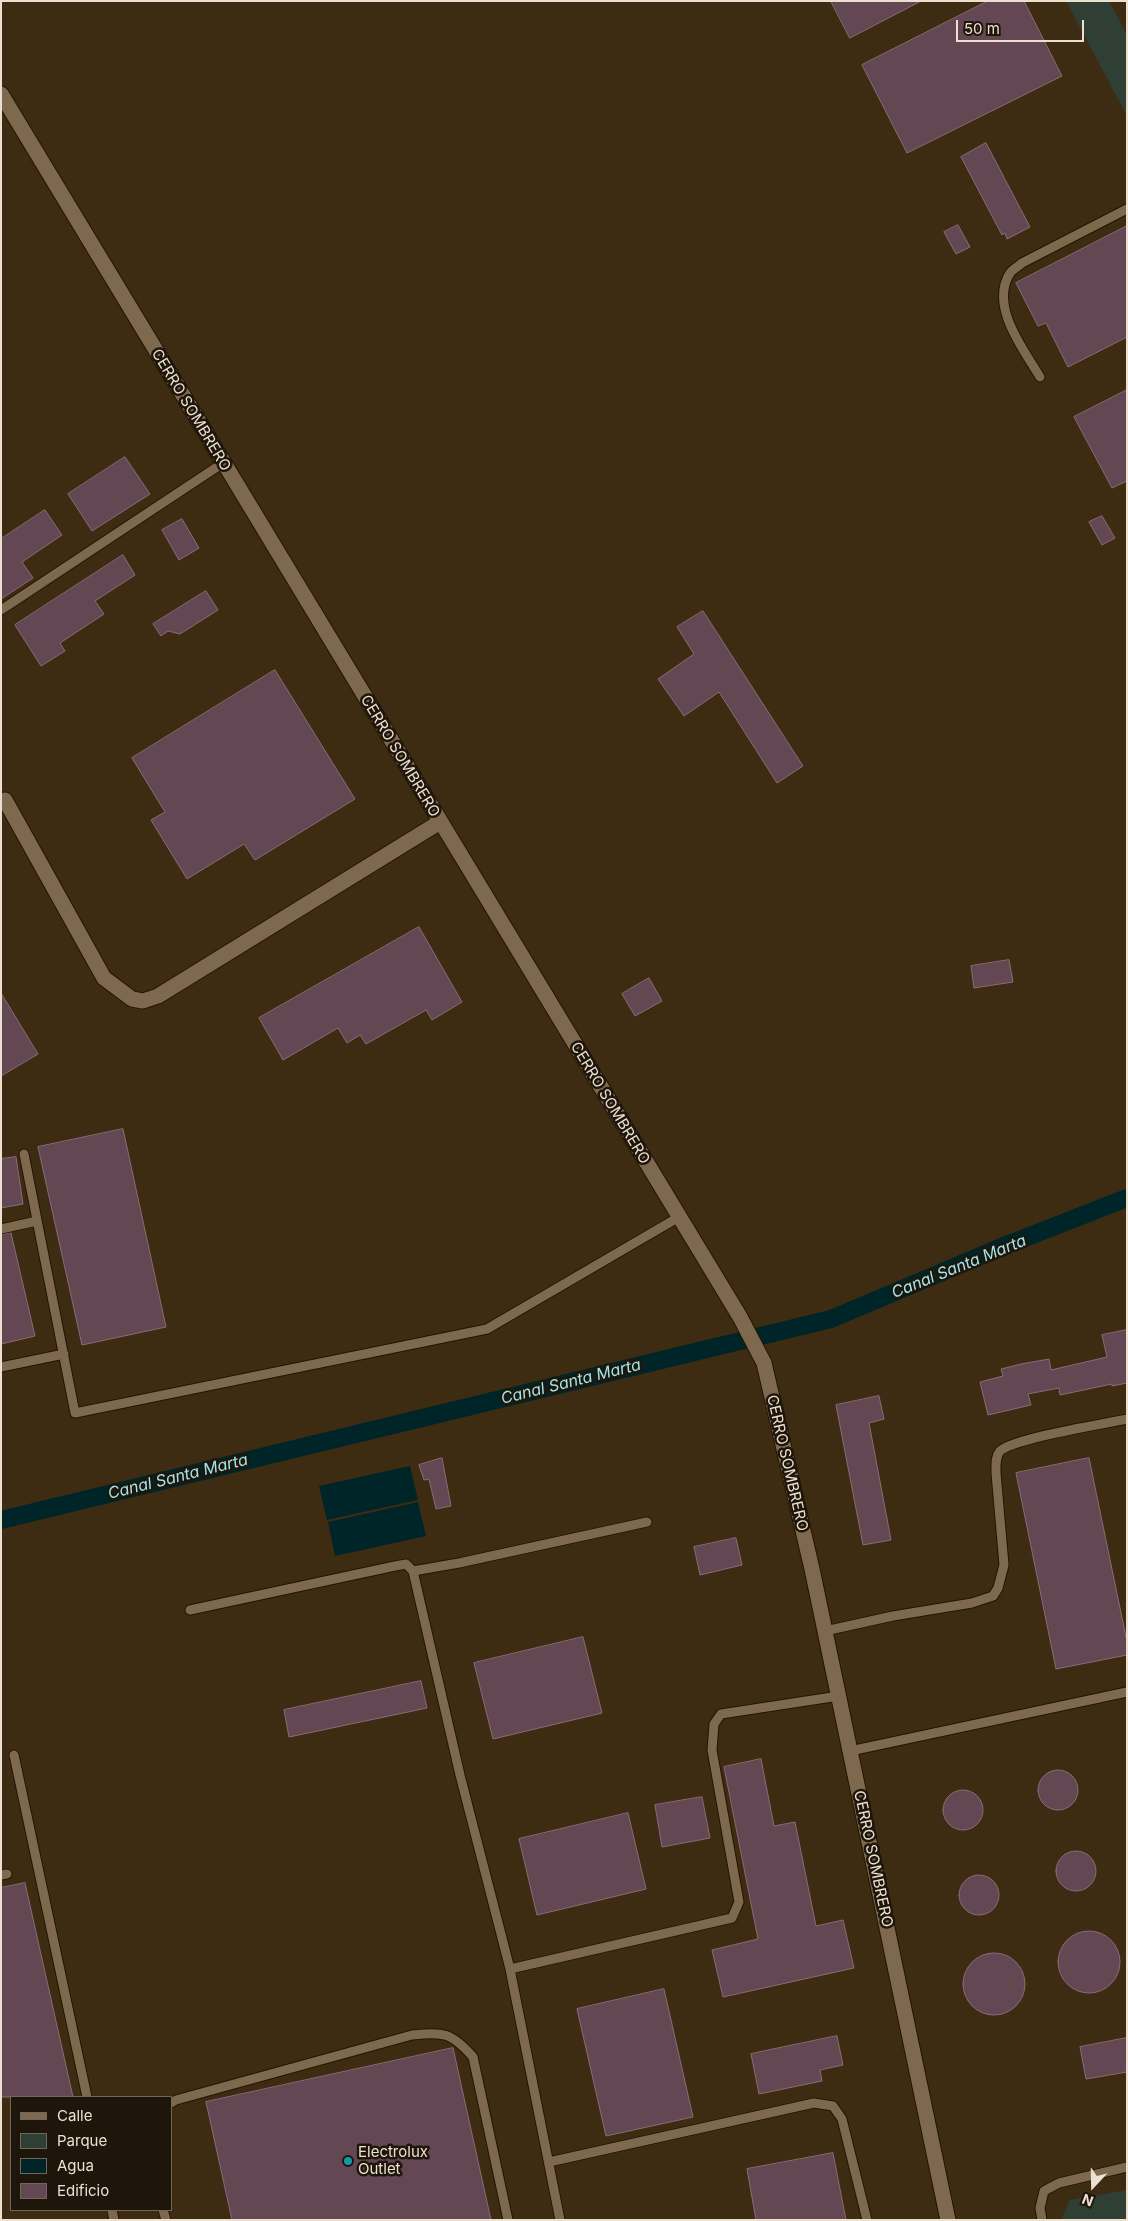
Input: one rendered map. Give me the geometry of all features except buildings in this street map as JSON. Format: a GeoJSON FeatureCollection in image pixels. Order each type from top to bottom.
{"type":"FeatureCollection","features":[{"type":"Feature","properties":{"kind":"street","name":"CERRO SOMBRERO"},"geometry":{"type":"LineString","coordinates":[[1,94],[679,1217],[764,1363],[839,1696],[948,2220]]}},
{"type":"Feature","properties":{"kind":"street"},"geometry":{"type":"LineString","coordinates":[[4,800],[104,978],[132,999],[143,1001],[158,996],[440,822]]}},
{"type":"Feature","properties":{"kind":"lane"},"geometry":{"type":"LineString","coordinates":[[1040,377],[1006,320],[1005,288],[1011,272],[1022,263],[1127,209]]}},
{"type":"Feature","properties":{"kind":"lane"},"geometry":{"type":"LineString","coordinates":[[1,610],[223,463]]}},
{"type":"Feature","properties":{"kind":"lane"},"geometry":{"type":"LineString","coordinates":[[24,1154],[75,1413],[487,1329],[679,1217]]}},
{"type":"Feature","properties":{"kind":"lane"},"geometry":{"type":"LineString","coordinates":[[1,1229],[37,1221]]}},
{"type":"Feature","properties":{"kind":"lane"},"geometry":{"type":"LineString","coordinates":[[1,1367],[64,1354]]}},
{"type":"Feature","properties":{"kind":"lane"},"geometry":{"type":"LineString","coordinates":[[825,1631],[893,1616],[972,1603],[993,1596],[998,1588],[1004,1564],[996,1473],[996,1459],[1001,1451],[1020,1442],[1127,1419]]}},
{"type":"Feature","properties":{"kind":"lane"},"geometry":{"type":"LineString","coordinates":[[413,1571],[647,1522]]}},
{"type":"Feature","properties":{"kind":"lane"},"geometry":{"type":"LineString","coordinates":[[190,1610],[406,1564],[413,1571],[460,1775],[510,1969],[560,2220]]}},
{"type":"Feature","properties":{"kind":"lane"},"geometry":{"type":"LineString","coordinates":[[850,1751],[1127,1692]]}},
{"type":"Feature","properties":{"kind":"lane"},"geometry":{"type":"LineString","coordinates":[[510,1969],[732,1918],[739,1902],[712,1750],[714,1724],[722,1714],[839,1696]]}},
{"type":"Feature","properties":{"kind":"lane"},"geometry":{"type":"LineString","coordinates":[[14,1755],[87,2096]]}},
{"type":"Feature","properties":{"kind":"lane"},"geometry":{"type":"LineString","coordinates":[[172,2102],[412,2035],[439,2033],[459,2040],[473,2057],[508,2220]]}},
{"type":"Feature","properties":{"kind":"lane"},"geometry":{"type":"LineString","coordinates":[[548,2162],[814,2103],[833,2106],[842,2119],[867,2220]]}},
{"type":"Feature","properties":{"kind":"lane"},"geometry":{"type":"LineString","coordinates":[[1042,2220],[1040,2208],[1044,2191],[1059,2183],[1127,2167]]}},
{"type":"Feature","properties":{"kind":"green space"},"geometry":{"type":"Polygon","coordinates":[[[1066,1],[1109,1],[1127,35],[1127,116],[1066,1]]]}},
{"type":"Feature","properties":{"kind":"green space"},"geometry":{"type":"Polygon","coordinates":[[[1127,2190],[1127,2220],[1061,2220],[1070,2200],[1127,2190]]]}},
{"type":"Feature","properties":{"kind":"water"},"geometry":{"type":"Polygon","coordinates":[[[410,1466],[418,1500],[327,1520],[319,1486],[410,1466]]]}},
{"type":"Feature","properties":{"kind":"water"},"geometry":{"type":"Polygon","coordinates":[[[418,1502],[426,1536],[335,1556],[328,1522],[418,1502]]]}},
{"type":"Feature","properties":{"kind":"waterway","name":"Canal Santa Marta"},"geometry":{"type":"LineString","coordinates":[[1,1520],[831,1319],[999,1248],[1127,1198]]}},
{"type":"Feature","properties":{"kind":"place","name":"Electrolux Outlet"},"geometry":{"type":"Point","coordinates":[348,2161]}}]}
